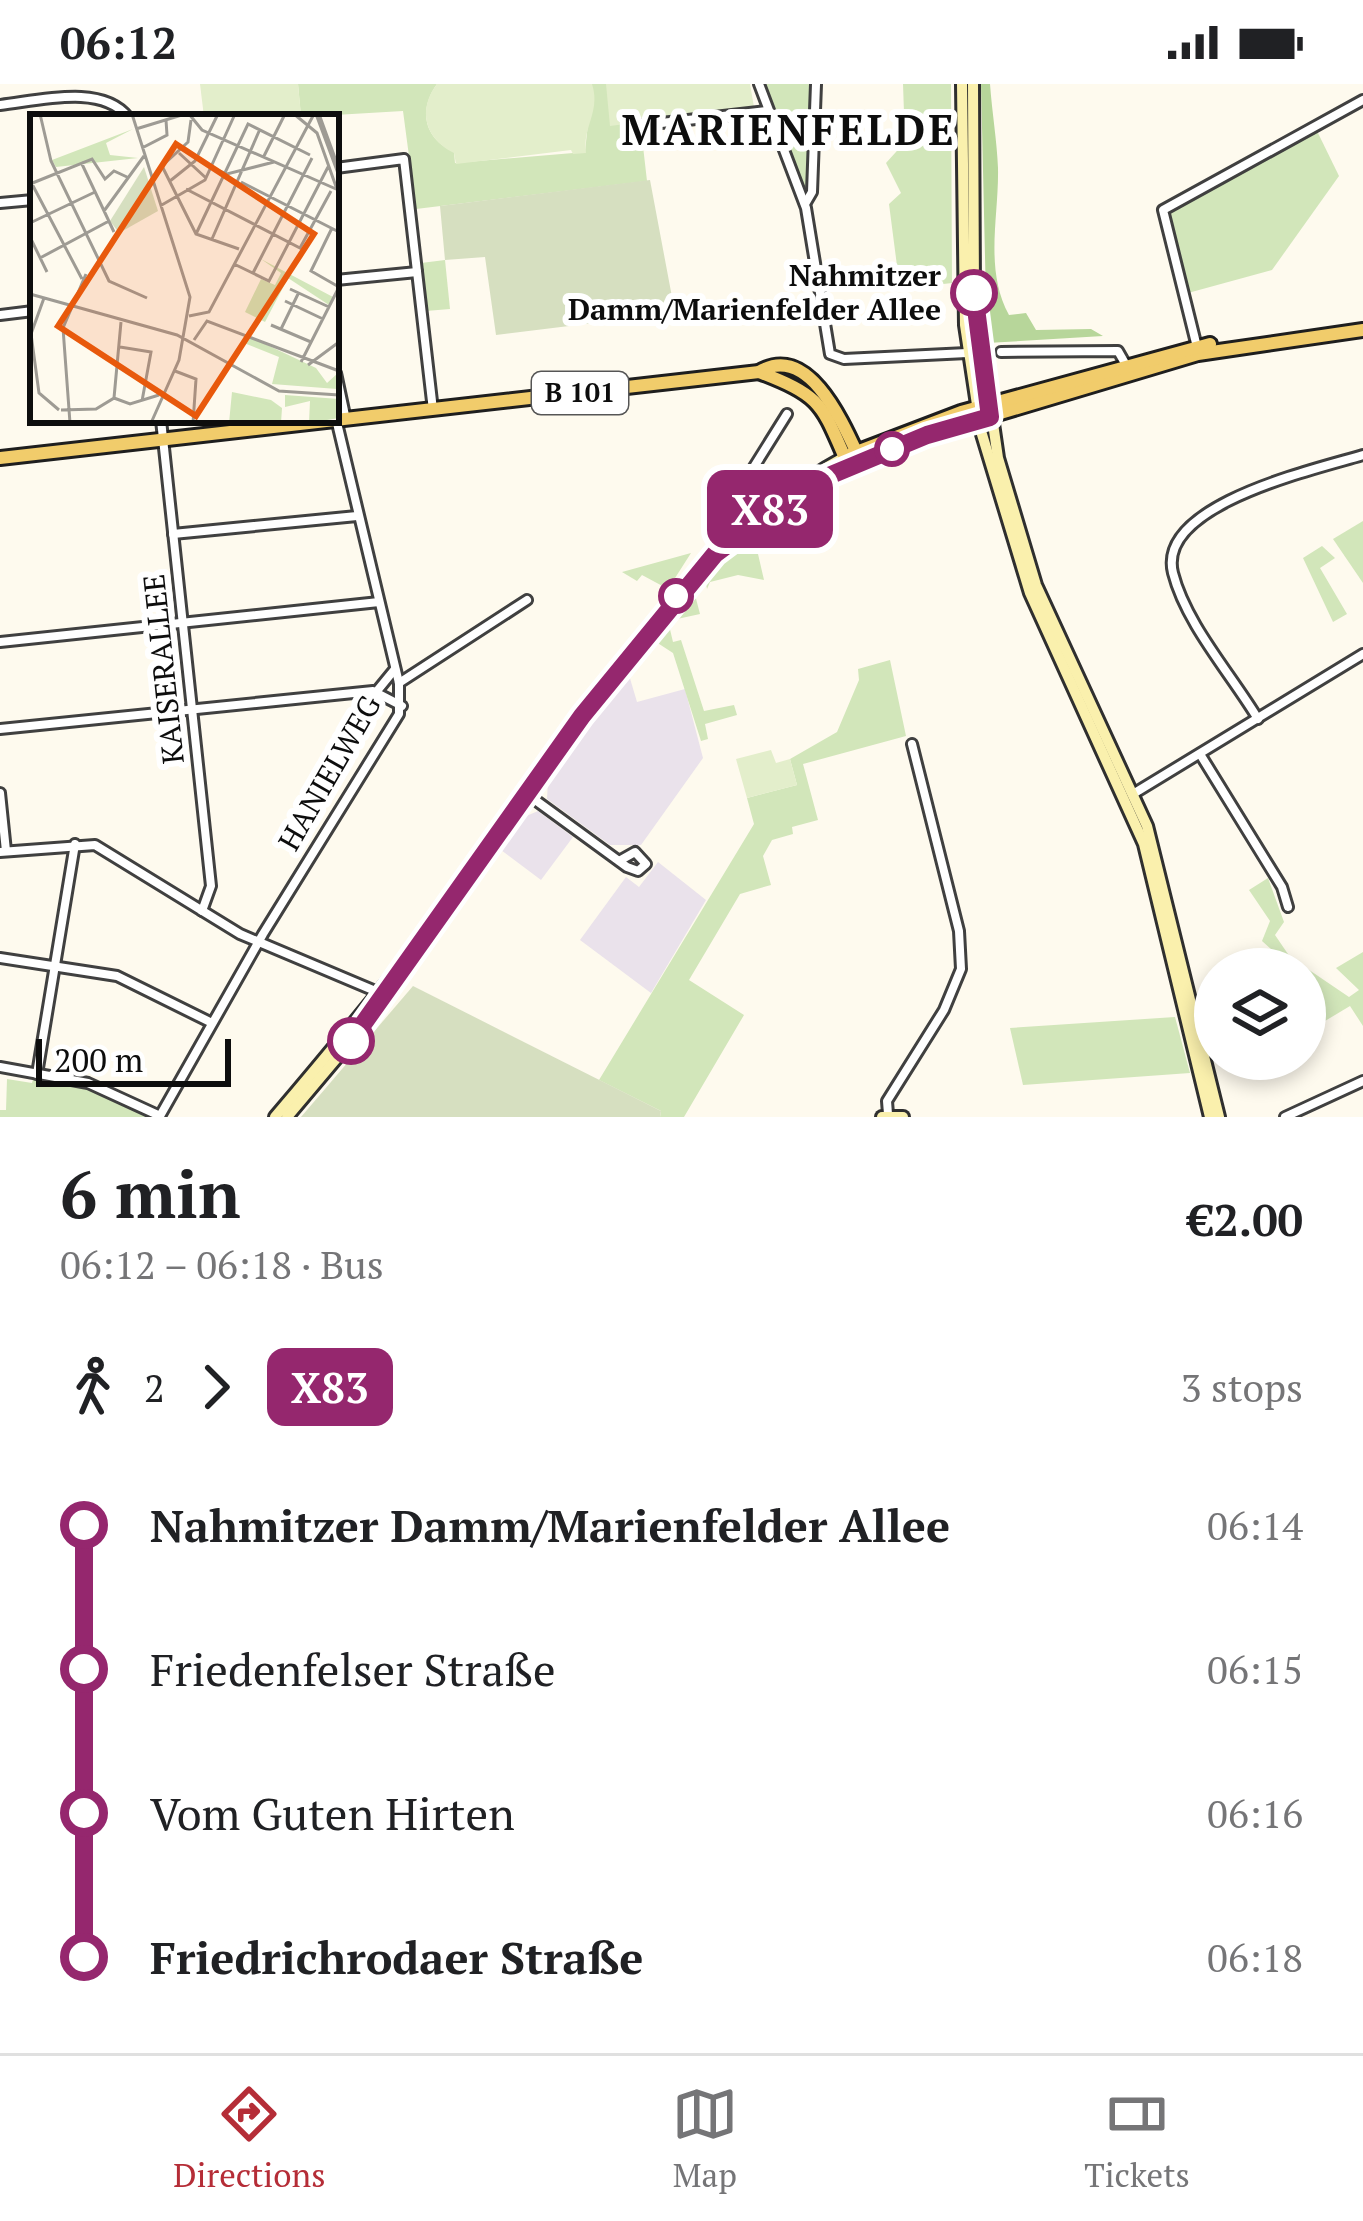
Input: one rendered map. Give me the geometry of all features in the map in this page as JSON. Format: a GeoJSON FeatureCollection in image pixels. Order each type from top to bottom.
{"type":"FeatureCollection","features":[{"type":"Feature","properties":{"kind":"main road"},"geometry":{"type":"LineString","coordinates":[[962,84],[974,352],[983,413],[1030,593],[1154,849],[1215,1117]]}},
{"type":"Feature","properties":{"kind":"main road"},"geometry":{"type":"LineString","coordinates":[[973,84],[974,352]]}},
{"type":"Feature","properties":{"kind":"main road"},"geometry":{"type":"LineString","coordinates":[[287,1117],[654,622],[722,547],[807,485],[853,459],[983,413],[1197,350],[1363,327]]}},
{"type":"Feature","properties":{"kind":"main road","name":"B 101"},"geometry":{"type":"LineString","coordinates":[[339,422],[783,367],[812,381],[833,405],[853,459]]}},
{"type":"Feature","properties":{"kind":"main road","name":"B 101"},"geometry":{"type":"LineString","coordinates":[[0,458],[333,423]]}},
{"type":"Feature","properties":{"kind":"main road"},"geometry":{"type":"LineString","coordinates":[[275,1117],[311,1082]]}},
{"type":"Feature","properties":{"kind":"main road"},"geometry":{"type":"LineString","coordinates":[[885,1115],[903,1117]]}},
{"type":"Feature","properties":{"kind":"street"},"geometry":{"type":"LineString","coordinates":[[758,84],[805,204],[830,354],[844,359],[974,352]]}},
{"type":"Feature","properties":{"kind":"street"},"geometry":{"type":"LineString","coordinates":[[805,204],[812,192],[816,84]]}},
{"type":"Feature","properties":{"kind":"street"},"geometry":{"type":"LineString","coordinates":[[0,105],[89,90],[117,101],[126,114]]}},
{"type":"Feature","properties":{"kind":"street"},"geometry":{"type":"LineString","coordinates":[[1197,350],[1163,210],[1363,100]]}},
{"type":"Feature","properties":{"kind":"street"},"geometry":{"type":"LineString","coordinates":[[635,126],[766,111]]}},
{"type":"Feature","properties":{"kind":"street"},"geometry":{"type":"LineString","coordinates":[[339,168],[404,159],[433,410]]}},
{"type":"Feature","properties":{"kind":"street"},"geometry":{"type":"LineString","coordinates":[[0,203],[30,200]]}},
{"type":"Feature","properties":{"kind":"street"},"geometry":{"type":"LineString","coordinates":[[339,280],[417,272]]}},
{"type":"Feature","properties":{"kind":"street"},"geometry":{"type":"LineString","coordinates":[[0,315],[30,311]]}},
{"type":"Feature","properties":{"kind":"street"},"geometry":{"type":"LineString","coordinates":[[1001,352],[1118,351],[1127,370]]}},
{"type":"Feature","properties":{"kind":"street","name":"HANIELWEG"},"geometry":{"type":"LineString","coordinates":[[160,1116],[402,706],[358,516],[339,398]]}},
{"type":"Feature","properties":{"kind":"street"},"geometry":{"type":"LineString","coordinates":[[722,547],[714,531],[787,414]]}},
{"type":"Feature","properties":{"kind":"street","name":"KAISERALLEE"},"geometry":{"type":"LineString","coordinates":[[161,423],[211,886],[202,911]]}},
{"type":"Feature","properties":{"kind":"street"},"geometry":{"type":"LineString","coordinates":[[1258,719],[1181,593],[1172,568],[1177,536],[1213,508],[1363,454]]}},
{"type":"Feature","properties":{"kind":"street"},"geometry":{"type":"LineString","coordinates":[[173,534],[358,516]]}},
{"type":"Feature","properties":{"kind":"street"},"geometry":{"type":"LineString","coordinates":[[399,683],[527,600]]}},
{"type":"Feature","properties":{"kind":"street"},"geometry":{"type":"LineString","coordinates":[[0,642],[379,602]]}},
{"type":"Feature","properties":{"kind":"street"},"geometry":{"type":"LineString","coordinates":[[1130,795],[1363,654]]}},
{"type":"Feature","properties":{"kind":"street"},"geometry":{"type":"LineString","coordinates":[[377,691],[395,668]]}},
{"type":"Feature","properties":{"kind":"street"},"geometry":{"type":"LineString","coordinates":[[0,729],[377,691],[402,706]]}},
{"type":"Feature","properties":{"kind":"street"},"geometry":{"type":"LineString","coordinates":[[885,1115],[887,1101],[950,1000],[962,961],[912,744]]}},
{"type":"Feature","properties":{"kind":"street"},"geometry":{"type":"LineString","coordinates":[[1200,754],[1282,887],[1288,907]]}},
{"type":"Feature","properties":{"kind":"street"},"geometry":{"type":"LineString","coordinates":[[0,793],[3,851],[75,844],[100,848],[259,942],[382,994]]}},
{"type":"Feature","properties":{"kind":"street"},"geometry":{"type":"LineString","coordinates":[[527,794],[619,861]]}},
{"type":"Feature","properties":{"kind":"street"},"geometry":{"type":"LineString","coordinates":[[37,1073],[75,844]]}},
{"type":"Feature","properties":{"kind":"street"},"geometry":{"type":"LineString","coordinates":[[0,958],[55,963],[132,982],[212,1023]]}},
{"type":"Feature","properties":{"kind":"street"},"geometry":{"type":"LineString","coordinates":[[0,1067],[104,1088],[160,1116]]}},
{"type":"Feature","properties":{"kind":"street"},"geometry":{"type":"LineString","coordinates":[[1285,1117],[1363,1081]]}},
{"type":"Feature","properties":{"kind":"shaded area"},"geometry":{"type":"Polygon","coordinates":[[[629,675],[637,702],[685,689],[703,758],[641,845],[610,845],[547,799],[548,780],[629,675]]]}},
{"type":"Feature","properties":{"kind":"shaded area"},"geometry":{"type":"Polygon","coordinates":[[[538,811],[573,837],[541,880],[501,850],[524,817],[538,811]]]}},
{"type":"Feature","properties":{"kind":"shaded area"},"geometry":{"type":"Polygon","coordinates":[[[658,862],[706,900],[651,993],[580,940],[626,877],[639,887],[658,862]]]}},
{"type":"Feature","properties":{"kind":"green space"},"geometry":{"type":"Polygon","coordinates":[[[200,84],[298,84],[301,114],[204,114],[200,84]]]}},
{"type":"Feature","properties":{"kind":"green space"},"geometry":{"type":"Polygon","coordinates":[[[298,84],[437,84],[427,104],[427,123],[436,140],[454,152],[455,163],[585,152],[592,84],[621,84],[610,125],[640,120],[647,181],[416,209],[403,111],[301,114],[298,84]]]}},
{"type":"Feature","properties":{"kind":"green space"},"geometry":{"type":"Polygon","coordinates":[[[437,84],[592,84],[594,103],[586,153],[571,150],[456,164],[454,153],[436,140],[427,123],[427,104],[437,84]]]}},
{"type":"Feature","properties":{"kind":"green space"},"geometry":{"type":"Polygon","coordinates":[[[606,84],[750,84],[754,107],[610,126],[606,84]]]}},
{"type":"Feature","properties":{"kind":"green space"},"geometry":{"type":"Polygon","coordinates":[[[762,84],[813,84],[807,196],[805,194],[762,84]]]}},
{"type":"Feature","properties":{"kind":"green space"},"geometry":{"type":"Polygon","coordinates":[[[903,84],[951,84],[952,283],[900,289],[889,204],[901,193],[886,163],[905,142],[903,84]]]}},
{"type":"Feature","properties":{"kind":"green space"},"geometry":{"type":"Polygon","coordinates":[[[981,84],[990,84],[998,168],[995,261],[1009,315],[1026,313],[1036,330],[1091,329],[1103,336],[987,343],[981,84]]]}},
{"type":"Feature","properties":{"kind":"green space"},"geometry":{"type":"Polygon","coordinates":[[[1317,131],[1339,176],[1272,270],[1188,293],[1167,213],[1317,131]]]}},
{"type":"Feature","properties":{"kind":"green space"},"geometry":{"type":"Polygon","coordinates":[[[650,180],[675,313],[496,335],[485,257],[445,260],[440,206],[650,180]]]}},
{"type":"Feature","properties":{"kind":"green space"},"geometry":{"type":"Polygon","coordinates":[[[445,260],[450,309],[426,311],[421,263],[445,260]]]}},
{"type":"Feature","properties":{"kind":"green space"},"geometry":{"type":"Polygon","coordinates":[[[1363,521],[1363,583],[1333,539],[1363,521]]]}},
{"type":"Feature","properties":{"kind":"green space"},"geometry":{"type":"Polygon","coordinates":[[[755,541],[764,580],[738,575],[710,582],[707,589],[705,579],[731,552],[755,541]]]}},
{"type":"Feature","properties":{"kind":"green space"},"geometry":{"type":"Polygon","coordinates":[[[1322,546],[1335,558],[1320,568],[1347,614],[1333,622],[1303,558],[1322,546]]]}},
{"type":"Feature","properties":{"kind":"green space"},"geometry":{"type":"Polygon","coordinates":[[[691,553],[668,589],[642,575],[637,581],[622,572],[691,553]]]}},
{"type":"Feature","properties":{"kind":"green space"},"geometry":{"type":"Polygon","coordinates":[[[694,591],[700,614],[669,621],[694,591]]]}},
{"type":"Feature","properties":{"kind":"green space"},"geometry":{"type":"Polygon","coordinates":[[[668,622],[673,642],[681,640],[704,711],[734,705],[737,715],[705,724],[708,739],[701,741],[673,653],[653,640],[668,622]]]}},
{"type":"Feature","properties":{"kind":"green space"},"geometry":{"type":"Polygon","coordinates":[[[890,660],[906,736],[803,764],[818,820],[792,827],[793,834],[772,840],[763,856],[771,885],[740,894],[689,980],[744,1015],[684,1117],[660,1117],[661,1111],[599,1080],[754,824],[747,798],[797,785],[790,759],[837,732],[859,680],[858,669],[890,660]]]}},
{"type":"Feature","properties":{"kind":"green space"},"geometry":{"type":"Polygon","coordinates":[[[771,750],[776,763],[790,759],[797,785],[747,798],[736,759],[771,750]]]}},
{"type":"Feature","properties":{"kind":"green space"},"geometry":{"type":"Polygon","coordinates":[[[1268,878],[1284,922],[1275,935],[1284,948],[1270,948],[1262,941],[1270,921],[1249,890],[1268,878]]]}},
{"type":"Feature","properties":{"kind":"green space"},"geometry":{"type":"Polygon","coordinates":[[[1363,952],[1363,1026],[1350,1006],[1326,1020],[1326,981],[1349,997],[1359,990],[1336,968],[1363,952]]]}},
{"type":"Feature","properties":{"kind":"green space"},"geometry":{"type":"Polygon","coordinates":[[[413,986],[661,1111],[660,1117],[301,1117],[413,986]]]}},
{"type":"Feature","properties":{"kind":"green space"},"geometry":{"type":"Polygon","coordinates":[[[1175,1017],[1190,1073],[1023,1085],[1010,1028],[1175,1017]]]}},
{"type":"Feature","properties":{"kind":"green space"},"geometry":{"type":"Polygon","coordinates":[[[34,1076],[102,1090],[155,1117],[0,1117],[0,1110],[6,1110],[7,1079],[32,1083],[34,1076]]]}},
{"type":"Feature","properties":{"kind":"bus line","name":"X83"},"geometry":{"type":"LineString","coordinates":[[351,1041],[381,1005],[405,960],[564,740],[662,613],[715,554],[754,520],[807,485],[927,435],[990,417],[974,293]]}},
{"type":"Feature","properties":{"kind":"place","name":"Nahmitzer Damm/Marienfelder Allee"},"geometry":{"type":"Point","coordinates":[974,293]}},
{"type":"Feature","properties":{"kind":"district","name":"MARIENFELDE"},"geometry":{"type":"Point","coordinates":[789,130]}}]}
